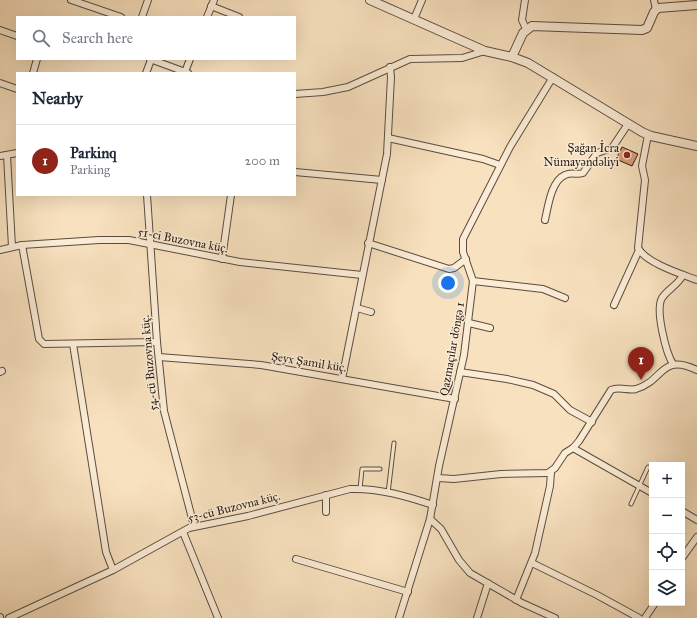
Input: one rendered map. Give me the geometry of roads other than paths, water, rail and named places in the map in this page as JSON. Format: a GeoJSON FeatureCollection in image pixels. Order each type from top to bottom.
{"type":"FeatureCollection","features":[{"type":"Feature","properties":{"kind":"street"},"geometry":{"type":"LineString","coordinates":[[71,0],[118,16]]}},
{"type":"Feature","properties":{"kind":"street"},"geometry":{"type":"LineString","coordinates":[[142,16],[148,0]]}},
{"type":"Feature","properties":{"kind":"street"},"geometry":{"type":"LineString","coordinates":[[370,0],[485,51],[512,57],[553,77],[648,135],[697,146]]}},
{"type":"Feature","properties":{"kind":"street"},"geometry":{"type":"LineString","coordinates":[[414,19],[422,0]]}},
{"type":"Feature","properties":{"kind":"street"},"geometry":{"type":"LineString","coordinates":[[525,0],[522,20],[526,29]]}},
{"type":"Feature","properties":{"kind":"street"},"geometry":{"type":"LineString","coordinates":[[512,57],[526,29],[532,26],[642,30],[648,28],[656,10],[654,0]]}},
{"type":"Feature","properties":{"kind":"street"},"geometry":{"type":"LineString","coordinates":[[207,16],[212,3],[237,16]]}},
{"type":"Feature","properties":{"kind":"street"},"geometry":{"type":"LineString","coordinates":[[656,10],[666,7],[697,5]]}},
{"type":"Feature","properties":{"kind":"street"},"geometry":{"type":"LineString","coordinates":[[0,30],[16,36]]}},
{"type":"Feature","properties":{"kind":"street"},"geometry":{"type":"LineString","coordinates":[[296,94],[323,92],[348,87],[410,59],[462,58],[485,51]]}},
{"type":"Feature","properties":{"kind":"street"},"geometry":{"type":"LineString","coordinates":[[32,72],[37,60]]}},
{"type":"Feature","properties":{"kind":"street"},"geometry":{"type":"LineString","coordinates":[[146,72],[150,60]]}},
{"type":"Feature","properties":{"kind":"street"},"geometry":{"type":"LineString","coordinates":[[153,60],[187,72],[190,60]]}},
{"type":"Feature","properties":{"kind":"street"},"geometry":{"type":"LineString","coordinates":[[342,379],[357,308],[368,243],[374,222],[382,180],[388,138],[391,77],[390,67]]}},
{"type":"Feature","properties":{"kind":"street","name":"Qazmaçılar döngə 1"},"geometry":{"type":"LineString","coordinates":[[399,618],[430,519],[469,323],[473,281],[462,248],[463,239],[500,165],[553,77]]}},
{"type":"Feature","properties":{"kind":"street"},"geometry":{"type":"LineString","coordinates":[[0,83],[16,88]]}},
{"type":"Feature","properties":{"kind":"street"},"geometry":{"type":"LineString","coordinates":[[545,220],[552,192],[561,177],[568,174],[583,173],[596,153],[610,149],[616,145],[628,124]]}},
{"type":"Feature","properties":{"kind":"street"},"geometry":{"type":"LineString","coordinates":[[614,305],[639,250],[638,244],[645,180],[642,166],[648,135]]}},
{"type":"Feature","properties":{"kind":"street"},"geometry":{"type":"LineString","coordinates":[[388,138],[483,159],[500,165]]}},
{"type":"Feature","properties":{"kind":"street"},"geometry":{"type":"LineString","coordinates":[[0,156],[16,153]]}},
{"type":"Feature","properties":{"kind":"street"},"geometry":{"type":"LineString","coordinates":[[7,155],[12,247]]}},
{"type":"Feature","properties":{"kind":"street"},"geometry":{"type":"LineString","coordinates":[[296,172],[382,180]]}},
{"type":"Feature","properties":{"kind":"street","name":"54-cü Buzovna küç."},"geometry":{"type":"LineString","coordinates":[[148,196],[157,342],[167,426],[194,526]]}},
{"type":"Feature","properties":{"kind":"street"},"geometry":{"type":"LineString","coordinates":[[222,259],[231,196]]}},
{"type":"Feature","properties":{"kind":"street","name":"51-ci Buzovna küç."},"geometry":{"type":"LineString","coordinates":[[0,250],[22,245],[112,239],[222,259],[362,275]]}},
{"type":"Feature","properties":{"kind":"street"},"geometry":{"type":"LineString","coordinates":[[368,243],[449,269],[454,268],[466,259]]}},
{"type":"Feature","properties":{"kind":"street"},"geometry":{"type":"LineString","coordinates":[[22,245],[39,339],[48,345],[157,342]]}},
{"type":"Feature","properties":{"kind":"street"},"geometry":{"type":"LineString","coordinates":[[639,250],[646,256],[683,275],[697,280]]}},
{"type":"Feature","properties":{"kind":"street"},"geometry":{"type":"LineString","coordinates":[[673,364],[665,346],[660,306],[662,298],[680,281],[683,275]]}},
{"type":"Feature","properties":{"kind":"street"},"geometry":{"type":"LineString","coordinates":[[473,281],[543,289],[565,298]]}},
{"type":"Feature","properties":{"kind":"street"},"geometry":{"type":"LineString","coordinates":[[357,308],[371,312]]}},
{"type":"Feature","properties":{"kind":"street"},"geometry":{"type":"LineString","coordinates":[[469,323],[490,328]]}},
{"type":"Feature","properties":{"kind":"street"},"geometry":{"type":"LineString","coordinates":[[73,344],[106,552],[113,570]]}},
{"type":"Feature","properties":{"kind":"street","name":"Şeyx Şamil küç."},"geometry":{"type":"LineString","coordinates":[[159,357],[261,365],[455,399]]}},
{"type":"Feature","properties":{"kind":"street"},"geometry":{"type":"LineString","coordinates":[[516,600],[532,563],[550,486],[551,472],[565,452],[574,448],[611,390],[618,388],[637,388],[673,364],[681,363],[697,370]]}},
{"type":"Feature","properties":{"kind":"street"},"geometry":{"type":"LineString","coordinates":[[460,372],[507,379],[533,385],[554,394],[570,410],[592,422]]}},
{"type":"Feature","properties":{"kind":"street"},"geometry":{"type":"LineString","coordinates":[[574,448],[649,491]]}},
{"type":"Feature","properties":{"kind":"street"},"geometry":{"type":"LineString","coordinates":[[438,478],[454,479],[501,474],[542,475],[551,472]]}},
{"type":"Feature","properties":{"kind":"street","name":"53-cü Buzovna küç."},"geometry":{"type":"LineString","coordinates":[[9,618],[113,570],[194,526],[248,516],[350,489],[388,493],[433,505]]}},
{"type":"Feature","properties":{"kind":"street"},"geometry":{"type":"LineString","coordinates":[[326,495],[326,512]]}},
{"type":"Feature","properties":{"kind":"street"},"geometry":{"type":"LineString","coordinates":[[685,513],[697,520]]}},
{"type":"Feature","properties":{"kind":"street"},"geometry":{"type":"LineString","coordinates":[[430,519],[441,529],[464,568],[516,600],[554,618]]}},
{"type":"Feature","properties":{"kind":"street"},"geometry":{"type":"LineString","coordinates":[[183,532],[218,618]]}},
{"type":"Feature","properties":{"kind":"street"},"geometry":{"type":"LineString","coordinates":[[685,554],[697,537]]}},
{"type":"Feature","properties":{"kind":"street"},"geometry":{"type":"LineString","coordinates":[[296,559],[408,592]]}},
{"type":"Feature","properties":{"kind":"street"},"geometry":{"type":"LineString","coordinates":[[532,563],[597,595],[639,618]]}},
{"type":"Feature","properties":{"kind":"street"},"geometry":{"type":"LineString","coordinates":[[477,618],[488,583]]}},
{"type":"Feature","properties":{"kind":"street"},"geometry":{"type":"LineString","coordinates":[[645,618],[653,606]]}},
{"type":"Feature","properties":{"kind":"street"},"geometry":{"type":"LineString","coordinates":[[24,611],[25,618]]}},
{"type":"Feature","properties":{"kind":"lane"},"geometry":{"type":"LineString","coordinates":[[388,493],[394,443]]}},
{"type":"Feature","properties":{"kind":"lane"},"geometry":{"type":"LineString","coordinates":[[631,504],[648,467]]}},
{"type":"Feature","properties":{"kind":"lane"},"geometry":{"type":"LineString","coordinates":[[360,489],[362,469],[380,469]]}},
{"type":"Feature","properties":{"kind":"place","name":"Şağan İcra Nümayəndəliyi"},"geometry":{"type":"Point","coordinates":[627,155]}},
{"type":"Feature","properties":{"kind":"place","name":"Parkinq"},"geometry":{"type":"Point","coordinates":[641,380]}}]}
